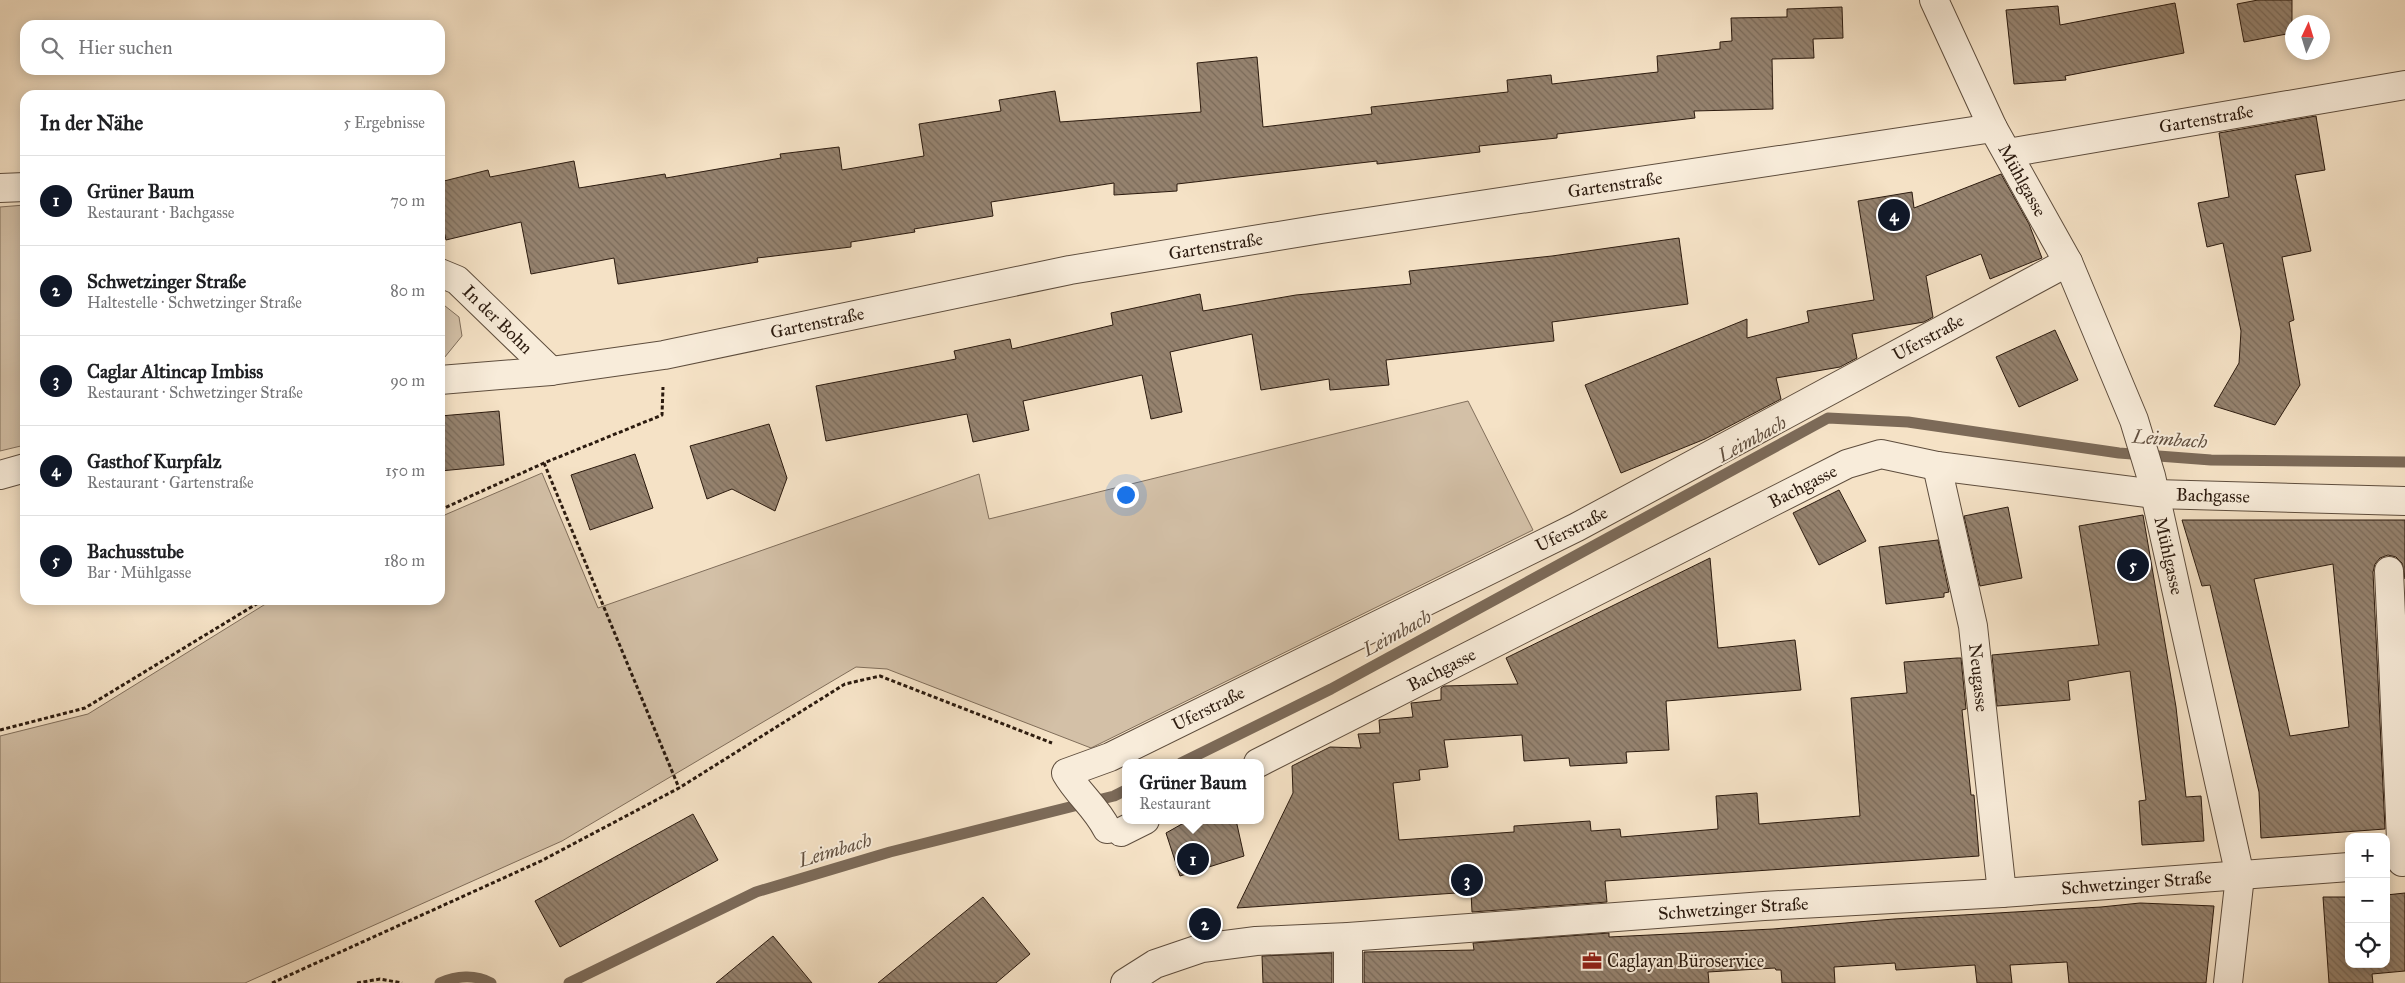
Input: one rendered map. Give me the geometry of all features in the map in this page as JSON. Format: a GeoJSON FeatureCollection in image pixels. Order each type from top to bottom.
{"type":"FeatureCollection","features":[{"type":"Feature","properties":{"kind":"street","name":"Mühlgasse"},"geometry":{"type":"LineString","coordinates":[[1934,0],[1993,128],[2068,262],[2134,420],[2153,485],[2240,876],[2228,983]]}},
{"type":"Feature","properties":{"kind":"street","name":"Gartenstraße"},"geometry":{"type":"LineString","coordinates":[[2008,153],[2405,85]]}},
{"type":"Feature","properties":{"kind":"street","name":"Gartenstraße"},"geometry":{"type":"LineString","coordinates":[[445,380],[551,371],[664,355],[1070,270],[1331,227],[1993,128]]}},
{"type":"Feature","properties":{"kind":"street"},"geometry":{"type":"LineString","coordinates":[[0,188],[20,186]]}},
{"type":"Feature","properties":{"kind":"street","name":"Uferstraße"},"geometry":{"type":"LineString","coordinates":[[1070,780],[1110,757],[1577,528],[2068,262]]}},
{"type":"Feature","properties":{"kind":"street","name":"In der Bohn"},"geometry":{"type":"LineString","coordinates":[[445,275],[457,280],[551,371]]}},
{"type":"Feature","properties":{"kind":"street","name":"Bachgasse"},"geometry":{"type":"LineString","coordinates":[[1264,760],[1846,464],[1881,454],[1937,466],[2153,485],[2405,501]]}},
{"type":"Feature","properties":{"kind":"street","name":"Neugasse"},"geometry":{"type":"LineString","coordinates":[[1937,466],[1973,626],[2002,892]]}},
{"type":"Feature","properties":{"kind":"street"},"geometry":{"type":"LineString","coordinates":[[0,475],[20,469]]}},
{"type":"Feature","properties":{"kind":"street"},"geometry":{"type":"LineString","coordinates":[[2389,572],[2398,862]]}},
{"type":"Feature","properties":{"kind":"street"},"geometry":{"type":"LineString","coordinates":[[1070,780],[1118,823]]}},
{"type":"Feature","properties":{"kind":"street","name":"Schwetzinger Straße"},"geometry":{"type":"LineString","coordinates":[[1125,983],[1155,964],[1202,948],[1256,941],[1348,938],[1764,906],[2002,892],[2345,867]]}},
{"type":"Feature","properties":{"kind":"street"},"geometry":{"type":"LineString","coordinates":[[1348,938],[1348,983]]}},
{"type":"Feature","properties":{"kind":"path"},"geometry":{"type":"LineString","coordinates":[[445,508],[544,463],[662,415],[664,355]]}},
{"type":"Feature","properties":{"kind":"path"},"geometry":{"type":"LineString","coordinates":[[544,463],[679,788]]}},
{"type":"Feature","properties":{"kind":"path"},"geometry":{"type":"LineString","coordinates":[[0,730],[85,708],[255,605]]}},
{"type":"Feature","properties":{"kind":"path"},"geometry":{"type":"LineString","coordinates":[[272,983],[541,861],[679,788],[845,684],[880,676],[1059,746],[1070,780]]}},
{"type":"Feature","properties":{"kind":"path"},"geometry":{"type":"LineString","coordinates":[[358,983],[380,979],[402,983]]}},
{"type":"Feature","properties":{"kind":"shaded area"},"geometry":{"type":"Polygon","coordinates":[[[20,205],[20,446],[0,451],[0,207],[20,205]]]}},
{"type":"Feature","properties":{"kind":"shaded area"},"geometry":{"type":"Polygon","coordinates":[[[445,306],[459,317],[462,336],[445,357],[445,306]]]}},
{"type":"Feature","properties":{"kind":"shaded area"},"geometry":{"type":"Polygon","coordinates":[[[1468,401],[1533,530],[1091,748],[887,669],[856,667],[562,841],[245,983],[0,983],[0,736],[88,714],[264,605],[445,605],[445,515],[542,473],[598,608],[979,474],[989,519],[1468,401]]]}},
{"type":"Feature","properties":{"kind":"building"},"geometry":{"type":"Polygon","coordinates":[[[2258,0],[2292,0],[2292,15],[2285,15],[2285,34],[2244,42],[2237,4],[2258,0]]]}},
{"type":"Feature","properties":{"kind":"building"},"geometry":{"type":"Polygon","coordinates":[[[2175,3],[2184,53],[2065,76],[2066,80],[2014,84],[2006,10],[2058,6],[2060,25],[2175,3]]]}},
{"type":"Feature","properties":{"kind":"building"},"geometry":{"type":"Polygon","coordinates":[[[1842,7],[1843,38],[1813,39],[1814,58],[1772,59],[1773,109],[1694,111],[1695,118],[1557,134],[1557,138],[1479,146],[1480,152],[1377,164],[1377,161],[1177,184],[1177,191],[1114,195],[1114,183],[991,202],[993,216],[914,229],[915,232],[851,242],[851,247],[757,258],[758,262],[618,284],[614,258],[531,274],[521,222],[446,240],[445,236],[445,181],[488,170],[490,177],[574,161],[579,188],[665,174],[666,178],[781,158],[780,154],[839,147],[842,170],[924,156],[919,124],[1001,111],[999,100],[1055,91],[1060,122],[1201,112],[1197,63],[1257,57],[1263,127],[1372,114],[1371,107],[1508,92],[1507,80],[1551,75],[1552,84],[1658,72],[1657,56],[1720,49],[1720,42],[1732,41],[1731,18],[1787,17],[1787,9],[1842,7]]]}},
{"type":"Feature","properties":{"kind":"building"},"geometry":{"type":"Polygon","coordinates":[[[2316,116],[2325,170],[2295,175],[2311,251],[2282,257],[2294,320],[2289,322],[2300,385],[2275,425],[2214,406],[2239,363],[2241,331],[2223,243],[2207,247],[2198,203],[2229,197],[2219,133],[2316,116]]]}},
{"type":"Feature","properties":{"kind":"building"},"geometry":{"type":"Polygon","coordinates":[[[2001,174],[2029,224],[2042,258],[1990,279],[1981,254],[1926,276],[1933,317],[1924,322],[1852,334],[1857,358],[1840,367],[1776,378],[1781,399],[1705,439],[1621,473],[1585,385],[1747,319],[1747,338],[1809,322],[1807,311],[1874,300],[1858,201],[1912,192],[1914,208],[2001,174]]]}},
{"type":"Feature","properties":{"kind":"building"},"geometry":{"type":"Polygon","coordinates":[[[1679,238],[1688,304],[1552,322],[1554,341],[1386,360],[1389,385],[1330,390],[1329,379],[1261,390],[1252,334],[1170,352],[1182,412],[1151,419],[1142,375],[1023,401],[1029,430],[973,442],[967,414],[826,441],[816,386],[956,359],[954,351],[1010,339],[1012,349],[1113,325],[1111,313],[1200,294],[1203,311],[1296,295],[1411,284],[1409,271],[1552,256],[1679,238]]]}},
{"type":"Feature","properties":{"kind":"building"},"geometry":{"type":"Polygon","coordinates":[[[2055,330],[2078,380],[2019,407],[1996,357],[2055,330]]]}},
{"type":"Feature","properties":{"kind":"building"},"geometry":{"type":"Polygon","coordinates":[[[499,411],[504,465],[445,471],[445,416],[499,411]]]}},
{"type":"Feature","properties":{"kind":"building"},"geometry":{"type":"Polygon","coordinates":[[[769,424],[787,478],[775,511],[732,489],[707,499],[690,446],[769,424]]]}},
{"type":"Feature","properties":{"kind":"building"},"geometry":{"type":"Polygon","coordinates":[[[635,454],[653,508],[590,530],[571,475],[635,454]]]}},
{"type":"Feature","properties":{"kind":"building"},"geometry":{"type":"Polygon","coordinates":[[[1839,490],[1866,541],[1819,565],[1793,513],[1839,490]]]}},
{"type":"Feature","properties":{"kind":"building"},"geometry":{"type":"Polygon","coordinates":[[[2008,507],[2022,578],[1980,586],[1964,516],[2008,507]]]}},
{"type":"Feature","properties":{"kind":"building"},"geometry":{"type":"Polygon","coordinates":[[[2143,515],[2176,707],[2186,797],[2201,796],[2204,841],[2142,845],[2139,801],[2146,800],[2130,671],[2068,681],[2070,700],[1997,706],[1992,655],[2099,645],[2079,526],[2143,515]]]}},
{"type":"Feature","properties":{"kind":"building"},"geometry":{"type":"Polygon","coordinates":[[[2182,520],[2405,520],[2405,579],[2402,563],[2396,557],[2388,555],[2380,558],[2375,564],[2373,572],[2385,829],[2261,838],[2259,792],[2210,585],[2202,586],[2182,520]],[[2333,564],[2254,579],[2290,736],[2349,727],[2333,564]]]}},
{"type":"Feature","properties":{"kind":"building"},"geometry":{"type":"Polygon","coordinates":[[[1938,540],[1949,592],[1944,593],[1944,597],[1886,604],[1879,547],[1938,540]]]}},
{"type":"Feature","properties":{"kind":"building"},"geometry":{"type":"Polygon","coordinates":[[[1710,558],[1718,648],[1795,640],[1801,690],[1666,701],[1669,750],[1626,752],[1627,763],[1570,766],[1569,758],[1524,761],[1522,735],[1444,740],[1448,767],[1419,770],[1420,780],[1393,783],[1399,840],[1514,832],[1514,826],[1590,821],[1591,831],[1620,829],[1621,837],[1718,829],[1716,796],[1757,793],[1759,824],[1860,816],[1851,698],[1907,693],[1904,662],[1961,658],[1966,709],[1962,710],[1971,795],[1974,795],[1979,856],[1605,881],[1607,902],[1472,912],[1471,892],[1237,908],[1293,793],[1292,766],[1330,747],[1361,748],[1358,734],[1380,733],[1379,720],[1413,717],[1411,703],[1441,700],[1441,688],[1444,686],[1518,684],[1506,658],[1710,558]]]}},
{"type":"Feature","properties":{"kind":"building"},"geometry":{"type":"Polygon","coordinates":[[[693,814],[718,860],[560,947],[535,901],[693,814]]]}},
{"type":"Feature","properties":{"kind":"building"},"geometry":{"type":"Polygon","coordinates":[[[1182,824],[1237,824],[1244,856],[1180,876],[1166,833],[1182,824]]]}},
{"type":"Feature","properties":{"kind":"building"},"geometry":{"type":"Polygon","coordinates":[[[2405,893],[2405,971],[2372,974],[2373,983],[2329,983],[2323,897],[2345,897],[2345,968],[2390,968],[2390,895],[2405,893]]]}},
{"type":"Feature","properties":{"kind":"building"},"geometry":{"type":"Polygon","coordinates":[[[983,897],[1030,954],[996,983],[878,983],[983,897]]]}},
{"type":"Feature","properties":{"kind":"building"},"geometry":{"type":"Polygon","coordinates":[[[2140,903],[2214,906],[2206,983],[2069,983],[2067,962],[2010,965],[2012,983],[1977,983],[1975,965],[1896,970],[1895,963],[1834,967],[1835,983],[1782,983],[1781,970],[1776,970],[1775,968],[1708,972],[1709,983],[1364,983],[1364,952],[1474,950],[1473,943],[1609,933],[1609,937],[1773,929],[2140,903]]]}},
{"type":"Feature","properties":{"kind":"building"},"geometry":{"type":"Polygon","coordinates":[[[773,936],[812,983],[716,983],[773,936]]]}},
{"type":"Feature","properties":{"kind":"building"},"geometry":{"type":"Polygon","coordinates":[[[1332,953],[1332,983],[1263,983],[1262,956],[1332,953]]]}},
{"type":"Feature","properties":{"kind":"waterway","name":"Leimbach"},"geometry":{"type":"LineString","coordinates":[[1189,759],[1331,689],[1828,418],[1908,422],[2119,453],[2211,460],[2405,462]]}},
{"type":"Feature","properties":{"kind":"waterway","name":"Leimbach"},"geometry":{"type":"LineString","coordinates":[[569,983],[756,892],[890,852],[1114,796],[1122,792]]}},
{"type":"Feature","properties":{"kind":"waterway"},"geometry":{"type":"LineString","coordinates":[[440,983],[466,977],[479,978],[491,983]]}},
{"type":"Feature","properties":{"kind":"place","name":"Gasthof Kurpfalz"},"geometry":{"type":"Point","coordinates":[1894,215]}},
{"type":"Feature","properties":{"kind":"place","name":"Bachusstube"},"geometry":{"type":"Point","coordinates":[2133,565]}},
{"type":"Feature","properties":{"kind":"place","name":"Grüner Baum"},"geometry":{"type":"Point","coordinates":[1193,859]}},
{"type":"Feature","properties":{"kind":"place","name":"Caglar Altincap Imbiss"},"geometry":{"type":"Point","coordinates":[1467,880]}},
{"type":"Feature","properties":{"kind":"place","name":"Schwetzinger Straße"},"geometry":{"type":"Point","coordinates":[1205,924]}},
{"type":"Feature","properties":{"kind":"place","name":"Caglayan Büroservice"},"geometry":{"type":"Point","coordinates":[1592,961]}}]}
